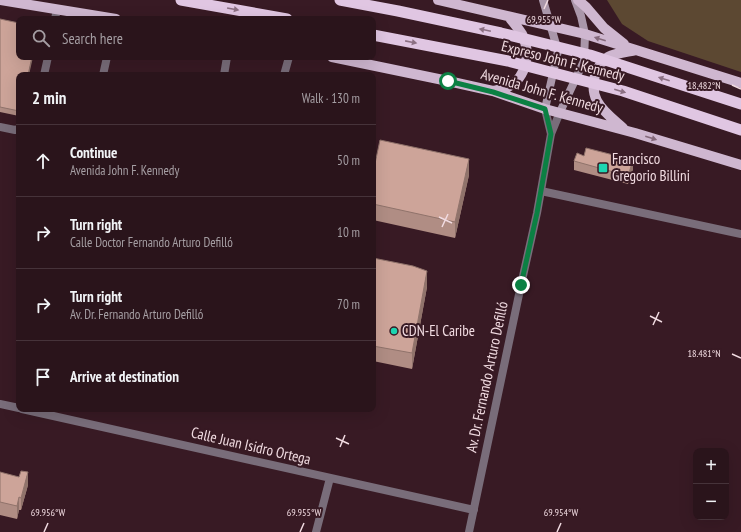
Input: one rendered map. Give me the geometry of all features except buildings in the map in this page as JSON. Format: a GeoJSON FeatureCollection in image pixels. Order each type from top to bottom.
{"type":"FeatureCollection","features":[{"type":"Feature","properties":{"kind":"highway"},"geometry":{"type":"LineString","coordinates":[[181,0],[270,16]]}},
{"type":"Feature","properties":{"kind":"highway","name":"Expreso John F. Kennedy"},"geometry":{"type":"LineString","coordinates":[[340,0],[501,33],[590,55],[741,104]]}},
{"type":"Feature","properties":{"kind":"highway","name":"Expreso John F. Kennedy"},"geometry":{"type":"LineString","coordinates":[[376,36],[508,61],[623,91],[741,130]]}},
{"type":"Feature","properties":{"kind":"main road"},"geometry":{"type":"LineString","coordinates":[[0,0],[56,14],[80,16]]}},
{"type":"Feature","properties":{"kind":"main road"},"geometry":{"type":"LineString","coordinates":[[442,1],[462,0]]}},
{"type":"Feature","properties":{"kind":"main road"},"geometry":{"type":"LineString","coordinates":[[543,0],[558,51],[545,109]]}},
{"type":"Feature","properties":{"kind":"main road"},"geometry":{"type":"LineString","coordinates":[[560,112],[584,61],[585,34],[576,0]]}},
{"type":"Feature","properties":{"kind":"main road"},"geometry":{"type":"LineString","coordinates":[[576,0],[586,7],[604,28],[633,49]]}},
{"type":"Feature","properties":{"kind":"main road"},"geometry":{"type":"LineString","coordinates":[[442,1],[585,34],[741,83]]}},
{"type":"Feature","properties":{"kind":"main road"},"geometry":{"type":"LineString","coordinates":[[493,92],[507,88],[514,83],[524,68],[526,49],[522,35],[509,17]]}},
{"type":"Feature","properties":{"kind":"main road"},"geometry":{"type":"LineString","coordinates":[[624,130],[597,102],[594,91],[594,80],[596,70],[602,62],[609,57],[633,49]]}},
{"type":"Feature","properties":{"kind":"main road","name":"Avenida John F. Kennedy"},"geometry":{"type":"LineString","coordinates":[[346,60],[493,92],[545,109],[624,130],[741,165]]}},
{"type":"Feature","properties":{"kind":"street"},"geometry":{"type":"LineString","coordinates":[[45,72],[47,60]]}},
{"type":"Feature","properties":{"kind":"street"},"geometry":{"type":"LineString","coordinates":[[104,72],[106,60]]}},
{"type":"Feature","properties":{"kind":"street"},"geometry":{"type":"LineString","coordinates":[[224,72],[226,60]]}},
{"type":"Feature","properties":{"kind":"street"},"geometry":{"type":"LineString","coordinates":[[285,72],[288,60]]}},
{"type":"Feature","properties":{"kind":"street"},"geometry":{"type":"LineString","coordinates":[[545,109],[551,134]]}},
{"type":"Feature","properties":{"kind":"street"},"geometry":{"type":"LineString","coordinates":[[551,134],[560,112]]}},
{"type":"Feature","properties":{"kind":"street"},"geometry":{"type":"LineString","coordinates":[[0,127],[16,130]]}},
{"type":"Feature","properties":{"kind":"street","name":"Av. Dr. Fernando Arturo Defilló"},"geometry":{"type":"LineString","coordinates":[[469,532],[537,213],[551,134]]}},
{"type":"Feature","properties":{"kind":"street"},"geometry":{"type":"LineString","coordinates":[[541,191],[741,234]]}},
{"type":"Feature","properties":{"kind":"street"},"geometry":{"type":"LineString","coordinates":[[0,404],[16,407]]}},
{"type":"Feature","properties":{"kind":"street","name":"Calle Juan Isidro Ortega"},"geometry":{"type":"LineString","coordinates":[[35,412],[474,510]]}},
{"type":"Feature","properties":{"kind":"street"},"geometry":{"type":"LineString","coordinates":[[316,532],[330,478]]}},
{"type":"Feature","properties":{"kind":"shaded area"},"geometry":{"type":"Polygon","coordinates":[[[607,0],[741,0],[741,72],[648,41],[622,24],[607,0]]]}},
{"type":"Feature","properties":{"kind":"place","name":"Francisco Gregorio Billini"},"geometry":{"type":"Point","coordinates":[603,168]}},
{"type":"Feature","properties":{"kind":"place","name":"CDN-El Caribe"},"geometry":{"type":"Point","coordinates":[394,331]}},
{"type":"Feature","properties":{"kind":"route"},"geometry":{"type":"LineString","coordinates":[[448,81],[493,92],[545,109],[551,134],[537,213],[521,285]]}}]}
